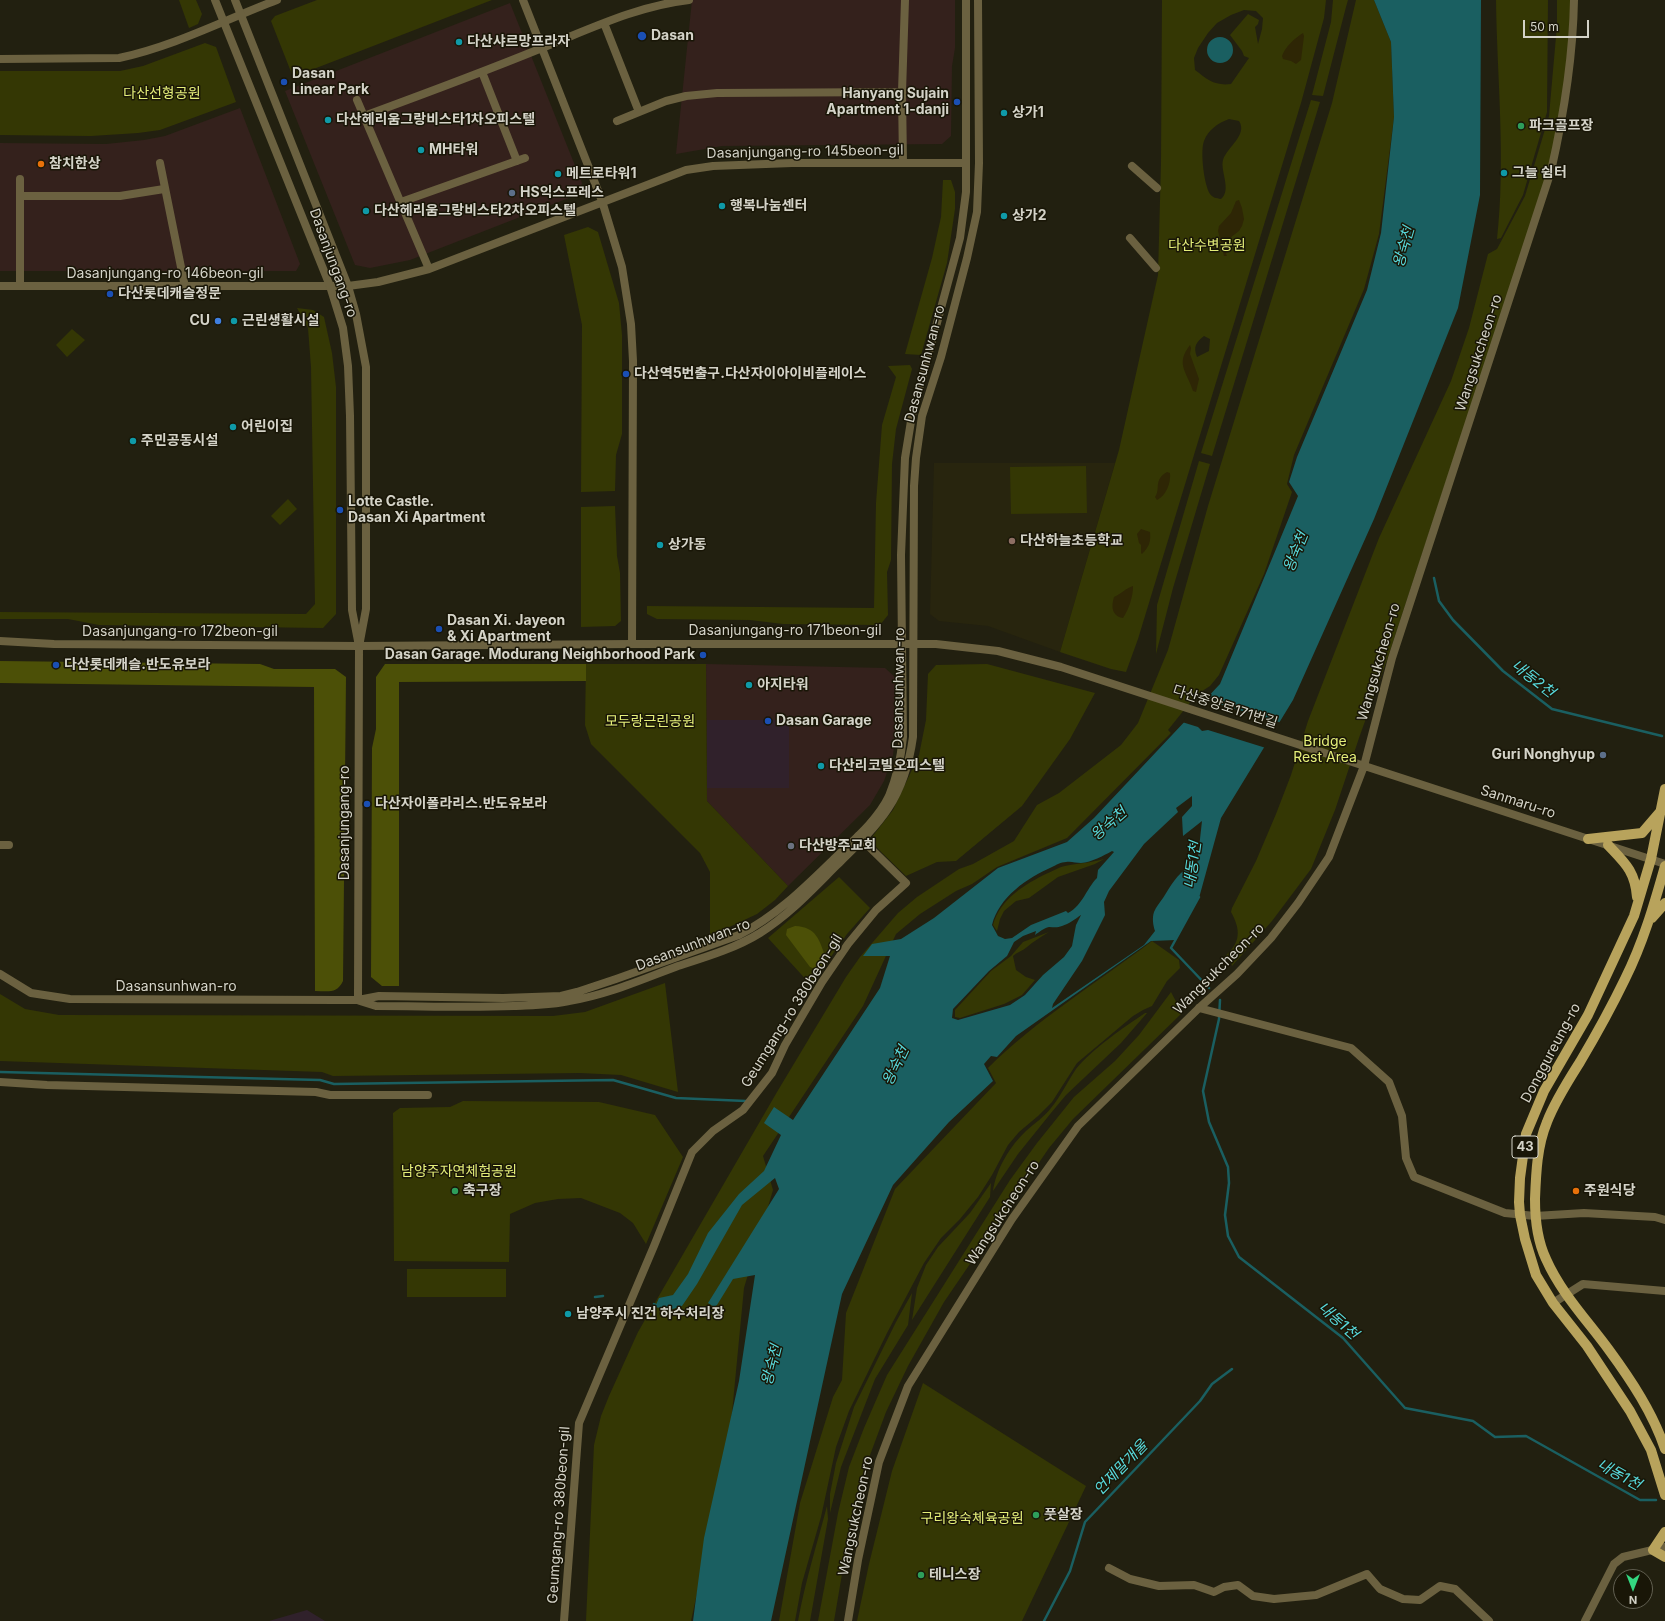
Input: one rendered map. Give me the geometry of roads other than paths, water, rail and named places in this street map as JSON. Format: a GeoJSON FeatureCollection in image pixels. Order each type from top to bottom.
{"type":"FeatureCollection","features":[{"type":"Feature","properties":{"kind":"main road","name":"Donggureung-ro"},"geometry":{"type":"LineString","coordinates":[[1665,789],[1651,859],[1634,916],[1588,1015],[1544,1091],[1526,1134],[1520,1178],[1520,1215],[1525,1240],[1536,1275],[1553,1303],[1587,1346],[1630,1411],[1651,1450],[1665,1495]]}},
{"type":"Feature","properties":{"kind":"main road"},"geometry":{"type":"LineString","coordinates":[[1588,839],[1642,833],[1661,810]]}},
{"type":"Feature","properties":{"kind":"main road"},"geometry":{"type":"LineString","coordinates":[[1608,845],[1629,867],[1636,884],[1638,902]]}},
{"type":"Feature","properties":{"kind":"main road","name":"Donggureung-ro"},"geometry":{"type":"LineString","coordinates":[[1665,865],[1650,921],[1625,979],[1595,1037],[1560,1095],[1547,1122],[1540,1144],[1536,1180],[1535,1216],[1538,1236],[1546,1260],[1566,1295],[1610,1351],[1644,1403],[1658,1429],[1665,1448]]}},
{"type":"Feature","properties":{"kind":"main road"},"geometry":{"type":"LineString","coordinates":[[1650,921],[1665,903]]}},
{"type":"Feature","properties":{"kind":"main road"},"geometry":{"type":"LineString","coordinates":[[1665,1532],[1653,1550],[1665,1557]]}},
{"type":"Feature","properties":{"kind":"street","name":"Dasanjungang-ro"},"geometry":{"type":"LineString","coordinates":[[216,0],[330,286],[342,328],[348,366],[350,416],[352,610],[359,646]]}},
{"type":"Feature","properties":{"kind":"street","name":"Dasanjungang-ro"},"geometry":{"type":"LineString","coordinates":[[235,0],[348,286],[356,314],[366,367],[366,609],[359,646],[358,1000]]}},
{"type":"Feature","properties":{"kind":"street"},"geometry":{"type":"LineString","coordinates":[[0,59],[119,58],[168,45],[277,0]]}},
{"type":"Feature","properties":{"kind":"street"},"geometry":{"type":"LineString","coordinates":[[523,0],[602,201],[622,267],[631,324],[633,361],[632,644]]}},
{"type":"Feature","properties":{"kind":"street"},"geometry":{"type":"LineString","coordinates":[[364,116],[482,72],[627,14],[656,6],[689,0]]}},
{"type":"Feature","properties":{"kind":"street"},"geometry":{"type":"LineString","coordinates":[[903,163],[902,92],[905,0]]}},
{"type":"Feature","properties":{"kind":"street","name":"Dasansunhwan-ro"},"geometry":{"type":"LineString","coordinates":[[860,838],[889,796],[899,764],[903,737],[903,506],[908,434],[960,238],[966,192],[966,0]]}},
{"type":"Feature","properties":{"kind":"street","name":"Dasansunhwan-ro"},"geometry":{"type":"LineString","coordinates":[[0,974],[31,993],[70,999],[358,1000],[376,1006],[484,1007],[546,1004],[584,998],[713,954],[759,934],[774,924],[799,903],[860,838],[886,814],[896,798],[908,763],[912,737],[914,486],[918,442],[922,416],[941,357],[967,258],[977,212],[979,163],[978,0]]}},
{"type":"Feature","properties":{"kind":"street","name":"Wangsukcheon-ro"},"geometry":{"type":"LineString","coordinates":[[848,1621],[858,1560],[879,1462],[908,1386],[1012,1219],[1078,1126],[1199,1008],[1237,974],[1271,938],[1298,903],[1329,857],[1364,766],[1392,658],[1551,171],[1562,124],[1570,74],[1574,37],[1574,0]]}},
{"type":"Feature","properties":{"kind":"street"},"geometry":{"type":"LineString","coordinates":[[604,23],[639,112]]}},
{"type":"Feature","properties":{"kind":"street"},"geometry":{"type":"LineString","coordinates":[[401,202],[521,159],[482,72]]}},
{"type":"Feature","properties":{"kind":"street"},"geometry":{"type":"LineString","coordinates":[[618,121],[666,101],[686,96],[717,93],[902,92]]}},
{"type":"Feature","properties":{"kind":"street"},"geometry":{"type":"LineString","coordinates":[[357,100],[429,269]]}},
{"type":"Feature","properties":{"kind":"street"},"geometry":{"type":"LineString","coordinates":[[160,163],[164,190],[185,287]]}},
{"type":"Feature","properties":{"kind":"street","name":"Dasanjungang-ro 145beon-gil"},"geometry":{"type":"LineString","coordinates":[[330,286],[348,286],[378,282],[429,269],[602,201],[686,170],[713,166],[811,163],[965,163]]}},
{"type":"Feature","properties":{"kind":"street"},"geometry":{"type":"LineString","coordinates":[[1132,166],[1157,188]]}},
{"type":"Feature","properties":{"kind":"street"},"geometry":{"type":"LineString","coordinates":[[20,179],[20,286]]}},
{"type":"Feature","properties":{"kind":"street"},"geometry":{"type":"LineString","coordinates":[[21,196],[120,196],[164,190]]}},
{"type":"Feature","properties":{"kind":"street"},"geometry":{"type":"LineString","coordinates":[[1130,238],[1156,268]]}},
{"type":"Feature","properties":{"kind":"street","name":"Dasanjungang-ro 146beon-gil"},"geometry":{"type":"LineString","coordinates":[[0,286],[330,286]]}},
{"type":"Feature","properties":{"kind":"street","name":"Dasanjungang-ro 172beon-gil"},"geometry":{"type":"LineString","coordinates":[[0,641],[54,644],[359,646]]}},
{"type":"Feature","properties":{"kind":"street","name":"Dasanjungang-ro 171beon-gil"},"geometry":{"type":"LineString","coordinates":[[359,646],[936,644],[998,651],[1061,667],[1101,681]]}},
{"type":"Feature","properties":{"kind":"street","name":"다산중앙로171번길"},"geometry":{"type":"LineString","coordinates":[[1101,681],[1364,766]]}},
{"type":"Feature","properties":{"kind":"street","name":"Sanmaru-ro"},"geometry":{"type":"LineString","coordinates":[[1364,766],[1651,859],[1665,865]]}},
{"type":"Feature","properties":{"kind":"street","name":"Geumgang-ro 380beon-gil"},"geometry":{"type":"LineString","coordinates":[[564,1621],[579,1423],[652,1252],[692,1152],[713,1131],[744,1110],[772,1073],[785,1045],[822,982],[848,944],[876,910],[906,883],[860,838]]}},
{"type":"Feature","properties":{"kind":"street"},"geometry":{"type":"LineString","coordinates":[[0,845],[9,845]]}},
{"type":"Feature","properties":{"kind":"street"},"geometry":{"type":"LineString","coordinates":[[1199,1008],[1224,1013],[1351,1048],[1389,1082],[1402,1116],[1406,1158],[1414,1177],[1504,1213],[1535,1216],[1584,1213],[1655,1216],[1665,1220]]}},
{"type":"Feature","properties":{"kind":"street"},"geometry":{"type":"LineString","coordinates":[[0,1082],[47,1085],[316,1092],[330,1095],[428,1095]]}},
{"type":"Feature","properties":{"kind":"street"},"geometry":{"type":"LineString","coordinates":[[1553,1303],[1583,1284],[1665,1291]]}},
{"type":"Feature","properties":{"kind":"street"},"geometry":{"type":"LineString","coordinates":[[1585,1621],[1614,1564],[1623,1557],[1665,1547]]}},
{"type":"Feature","properties":{"kind":"street"},"geometry":{"type":"LineString","coordinates":[[1109,1568],[1130,1579],[1159,1586],[1194,1586],[1214,1592],[1224,1587],[1238,1586],[1253,1596],[1274,1599],[1316,1595],[1367,1574],[1380,1589],[1403,1599],[1420,1600],[1440,1586],[1455,1589],[1489,1621]]}},
{"type":"Feature","properties":{"kind":"water","name":"왕숙천"},"geometry":{"type":"Polygon","coordinates":[[[1374,0],[1481,0],[1480,195],[1458,308],[1374,519],[1293,700],[1221,818],[1199,898],[1176,940],[1151,941],[1016,1036],[997,1057],[991,1056],[984,1064],[993,1081],[949,1122],[893,1185],[842,1294],[771,1621],[693,1621],[704,1538],[739,1381],[755,1275],[733,1279],[717,1305],[714,1307],[708,1303],[779,1189],[775,1178],[742,1205],[697,1284],[682,1306],[670,1310],[655,1307],[659,1298],[673,1295],[688,1274],[708,1233],[739,1194],[764,1171],[781,1135],[764,1123],[774,1107],[793,1120],[880,988],[890,956],[863,956],[872,944],[901,939],[934,918],[998,868],[1067,842],[1094,818],[1220,684],[1298,496],[1289,482],[1297,457],[1367,290],[1381,233],[1394,117],[1391,42],[1374,0]],[[1192,796],[1176,808],[1178,812],[1144,844],[1109,891],[1104,902],[1105,915],[1082,961],[1053,1004],[1052,1008],[1144,945],[1155,931],[1153,914],[1171,885],[1185,870],[1190,867],[1194,869],[1197,866],[1202,821],[1183,836],[1182,817],[1192,806],[1192,796]],[[1112,851],[1081,863],[1060,863],[1024,883],[1007,897],[996,915],[992,925],[998,936],[1005,939],[1012,938],[1031,925],[1066,911],[1068,913],[1073,910],[1097,878],[1098,870],[1114,852],[1112,851]],[[1081,915],[1070,923],[1059,927],[1049,927],[1035,935],[1036,931],[1023,936],[1014,942],[1007,956],[989,971],[953,1009],[952,1018],[958,1020],[1010,1005],[1025,995],[1043,975],[1064,957],[1072,946],[1076,925],[1081,915]]]}},
{"type":"Feature","properties":{"kind":"water"},"geometry":{"type":"Polygon","coordinates":[[[1220,37],[1230,40],[1233,50],[1230,60],[1220,63],[1210,60],[1207,50],[1210,40],[1220,37]]]}},
{"type":"Feature","properties":{"kind":"waterway","name":"내동2천"},"geometry":{"type":"LineString","coordinates":[[1434,578],[1439,601],[1453,620],[1503,671],[1552,709],[1662,736]]}},
{"type":"Feature","properties":{"kind":"waterway","name":"내동1천"},"geometry":{"type":"LineString","coordinates":[[1199,897],[1171,948],[1209,988]]}},
{"type":"Feature","properties":{"kind":"waterway","name":"내동1천"},"geometry":{"type":"LineString","coordinates":[[1220,1000],[1219,1019],[1203,1091],[1209,1122],[1228,1167],[1229,1183],[1225,1215],[1228,1236],[1239,1257],[1343,1338],[1405,1408],[1473,1421],[1495,1437],[1526,1436],[1640,1500],[1656,1500]]}},
{"type":"Feature","properties":{"kind":"waterway"},"geometry":{"type":"LineString","coordinates":[[0,1072],[320,1080],[334,1084],[613,1080],[676,1098],[746,1101]]}},
{"type":"Feature","properties":{"kind":"waterway"},"geometry":{"type":"LineString","coordinates":[[595,1297],[603,1296]]}},
{"type":"Feature","properties":{"kind":"waterway","name":"언제말개울"},"geometry":{"type":"LineString","coordinates":[[1044,1621],[1070,1571],[1085,1522],[1200,1401],[1212,1384],[1232,1369]]}},
{"type":"Feature","properties":{"kind":"place","name":"Dasan"},"geometry":{"type":"Point","coordinates":[642,36]}},
{"type":"Feature","properties":{"kind":"place","name":"다산샤르망프라자"},"geometry":{"type":"Point","coordinates":[459,42]}},
{"type":"Feature","properties":{"kind":"place","name":"Dasan Linear Park"},"geometry":{"type":"Point","coordinates":[284,82]}},
{"type":"Feature","properties":{"kind":"place","name":"Hanyang Sujain Apartment 1-danji"},"geometry":{"type":"Point","coordinates":[957,102]}},
{"type":"Feature","properties":{"kind":"place","name":"상가1"},"geometry":{"type":"Point","coordinates":[1004,113]}},
{"type":"Feature","properties":{"kind":"place","name":"다산헤리움그랑비스타1차오피스텔"},"geometry":{"type":"Point","coordinates":[328,120]}},
{"type":"Feature","properties":{"kind":"place","name":"파크골프장"},"geometry":{"type":"Point","coordinates":[1521,126]}},
{"type":"Feature","properties":{"kind":"place","name":"MH타워"},"geometry":{"type":"Point","coordinates":[421,150]}},
{"type":"Feature","properties":{"kind":"place","name":"참치한상"},"geometry":{"type":"Point","coordinates":[41,164]}},
{"type":"Feature","properties":{"kind":"place","name":"그늘 쉼터"},"geometry":{"type":"Point","coordinates":[1504,173]}},
{"type":"Feature","properties":{"kind":"place","name":"메트로타워1"},"geometry":{"type":"Point","coordinates":[558,174]}},
{"type":"Feature","properties":{"kind":"place","name":"HS익스프레스"},"geometry":{"type":"Point","coordinates":[512,193]}},
{"type":"Feature","properties":{"kind":"place","name":"행복나눔센터"},"geometry":{"type":"Point","coordinates":[722,206]}},
{"type":"Feature","properties":{"kind":"place","name":"다산헤리움그랑비스타2차오피스텔"},"geometry":{"type":"Point","coordinates":[366,211]}},
{"type":"Feature","properties":{"kind":"place","name":"상가2"},"geometry":{"type":"Point","coordinates":[1004,216]}},
{"type":"Feature","properties":{"kind":"place","name":"다산롯데캐슬정문"},"geometry":{"type":"Point","coordinates":[110,294]}},
{"type":"Feature","properties":{"kind":"place","name":"CU"},"geometry":{"type":"Point","coordinates":[218,321]}},
{"type":"Feature","properties":{"kind":"place","name":"근린생활시설"},"geometry":{"type":"Point","coordinates":[234,321]}},
{"type":"Feature","properties":{"kind":"place","name":"다산역5번출구.다산자이아이비플레이스"},"geometry":{"type":"Point","coordinates":[626,374]}},
{"type":"Feature","properties":{"kind":"place","name":"어린이집"},"geometry":{"type":"Point","coordinates":[233,427]}},
{"type":"Feature","properties":{"kind":"place","name":"주민공동시설"},"geometry":{"type":"Point","coordinates":[133,441]}},
{"type":"Feature","properties":{"kind":"place","name":"Lotte Castle. Dasan Xi Apartment"},"geometry":{"type":"Point","coordinates":[340,510]}},
{"type":"Feature","properties":{"kind":"place","name":"다산하늘초등학교"},"geometry":{"type":"Point","coordinates":[1012,541]}},
{"type":"Feature","properties":{"kind":"place","name":"상가동"},"geometry":{"type":"Point","coordinates":[660,545]}},
{"type":"Feature","properties":{"kind":"place","name":"Dasan Xi. Jayeon & Xi Apartment"},"geometry":{"type":"Point","coordinates":[439,629]}},
{"type":"Feature","properties":{"kind":"place","name":"Dasan Garage. Modurang Neighborhood Park"},"geometry":{"type":"Point","coordinates":[703,655]}},
{"type":"Feature","properties":{"kind":"place","name":"다산롯데캐슬.반도유보라"},"geometry":{"type":"Point","coordinates":[56,665]}},
{"type":"Feature","properties":{"kind":"place","name":"아지타워"},"geometry":{"type":"Point","coordinates":[749,685]}},
{"type":"Feature","properties":{"kind":"place","name":"Dasan Garage"},"geometry":{"type":"Point","coordinates":[768,721]}},
{"type":"Feature","properties":{"kind":"place","name":"Guri Nonghyup"},"geometry":{"type":"Point","coordinates":[1603,755]}},
{"type":"Feature","properties":{"kind":"place","name":"다산리코빌오피스텔"},"geometry":{"type":"Point","coordinates":[821,766]}},
{"type":"Feature","properties":{"kind":"place","name":"다산자이폴라리스.반도유보라"},"geometry":{"type":"Point","coordinates":[367,804]}},
{"type":"Feature","properties":{"kind":"place","name":"다산방주교회"},"geometry":{"type":"Point","coordinates":[791,846]}},
{"type":"Feature","properties":{"kind":"place","name":"축구장"},"geometry":{"type":"Point","coordinates":[455,1191]}},
{"type":"Feature","properties":{"kind":"place","name":"주원식당"},"geometry":{"type":"Point","coordinates":[1576,1191]}},
{"type":"Feature","properties":{"kind":"place","name":"남양주시 진건 하수처리장"},"geometry":{"type":"Point","coordinates":[568,1314]}},
{"type":"Feature","properties":{"kind":"place","name":"풋살장"},"geometry":{"type":"Point","coordinates":[1036,1515]}},
{"type":"Feature","properties":{"kind":"place","name":"테니스장"},"geometry":{"type":"Point","coordinates":[921,1575]}},
{"type":"Feature","properties":{"kind":"park label","name":"다산선형공원"},"geometry":{"type":"Point","coordinates":[162,94]}},
{"type":"Feature","properties":{"kind":"park label","name":"다산수변공원"},"geometry":{"type":"Point","coordinates":[1207,246]}},
{"type":"Feature","properties":{"kind":"park label","name":"모두랑근린공원"},"geometry":{"type":"Point","coordinates":[650,722]}},
{"type":"Feature","properties":{"kind":"park label","name":"Bridge Rest Area"},"geometry":{"type":"Point","coordinates":[1325,750]}},
{"type":"Feature","properties":{"kind":"park label","name":"남양주자연체험공원"},"geometry":{"type":"Point","coordinates":[459,1172]}},
{"type":"Feature","properties":{"kind":"park label","name":"구리왕숙체육공원"},"geometry":{"type":"Point","coordinates":[972,1519]}}]}
